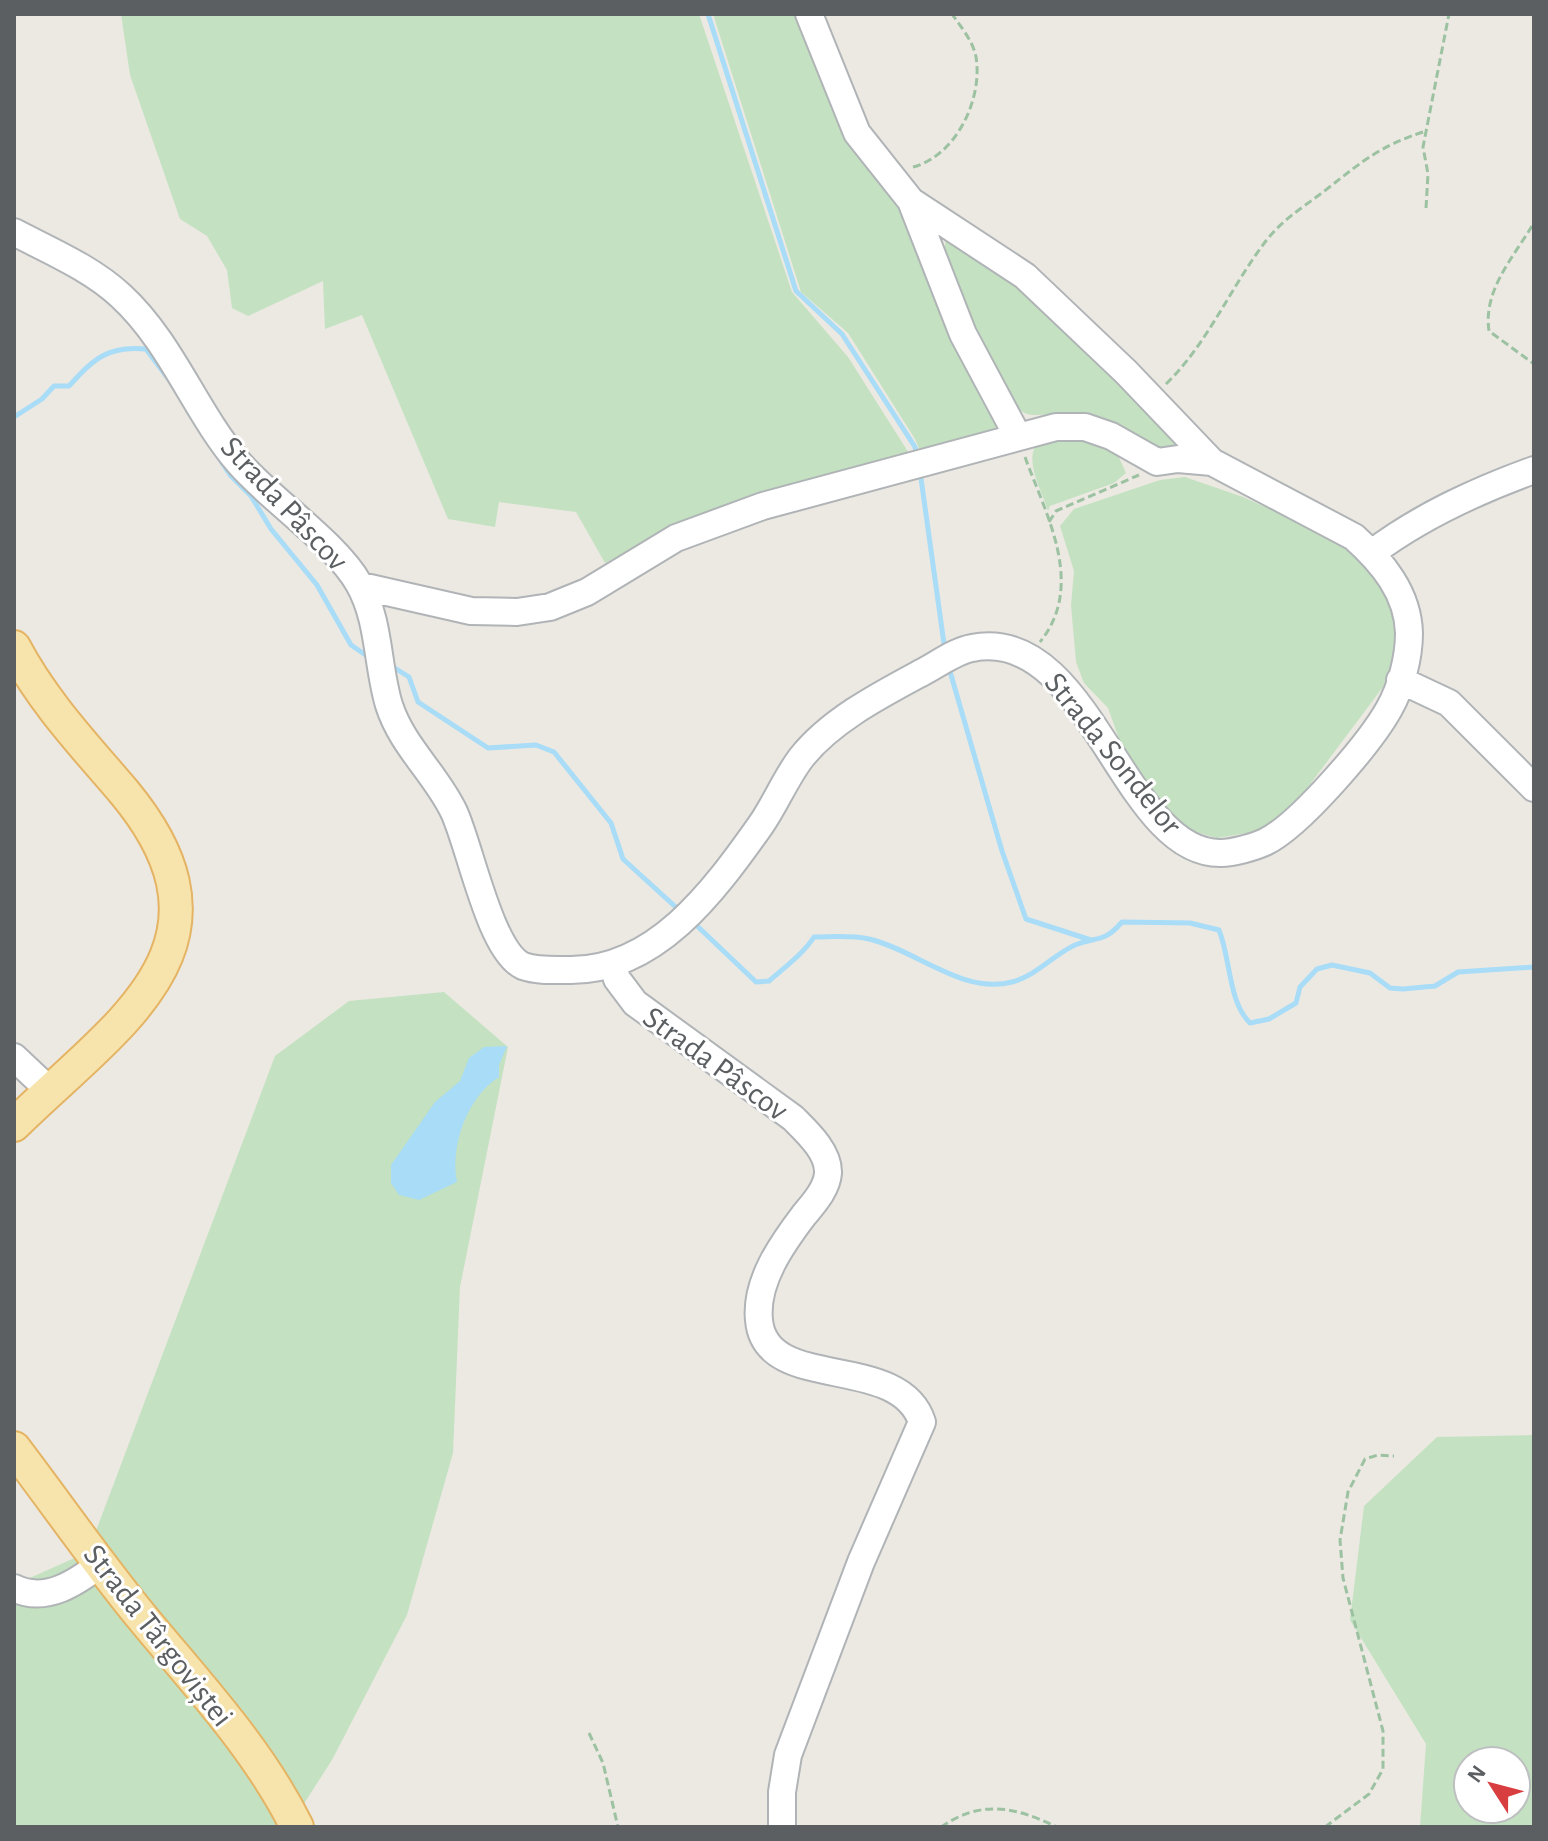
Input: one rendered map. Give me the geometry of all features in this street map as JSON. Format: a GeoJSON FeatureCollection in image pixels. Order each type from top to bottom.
{"type":"FeatureCollection","features":[{"type":"Feature","properties":{"kind":"main road"},"geometry":{"type":"LineString","coordinates":[[14,648],[30,678],[57,715],[149,825],[164,853],[175,913],[164,961],[140,1004],[96,1052],[49,1090],[14,1125]]}},
{"type":"Feature","properties":{"kind":"main road","name":"Strada Târgoviștei"},"geometry":{"type":"LineString","coordinates":[[14,1448],[242,1740],[278,1790],[297,1827]]}},
{"type":"Feature","properties":{"kind":"street","name":"Strada Sondelor"},"geometry":{"type":"LineString","coordinates":[[613,966],[660,940],[700,901],[761,825],[802,756],[842,720],[968,648],[1003,646],[1045,665],[1083,712],[1135,789],[1176,836],[1198,849],[1223,853],[1268,841],[1314,801],[1358,752],[1390,707],[1406,663],[1409,631],[1403,600],[1372,553],[1354,537],[1212,462],[1126,372],[1025,276],[911,201],[857,133],[809,14]]}},
{"type":"Feature","properties":{"kind":"street"},"geometry":{"type":"LineString","coordinates":[[911,201],[963,334],[1017,435]]}},
{"type":"Feature","properties":{"kind":"street","name":"Strada Pâscov"},"geometry":{"type":"LineString","coordinates":[[14,232],[89,271],[120,294],[158,341],[235,459],[281,507],[340,557],[361,586],[380,648],[391,710],[405,739],[453,810],[500,940],[513,959],[538,969],[590,971],[613,966],[617,979],[635,1003],[793,1118],[811,1135],[824,1156],[828,1173],[821,1192],[794,1229],[767,1275],[760,1296],[759,1321],[767,1344],[788,1360],[822,1370],[870,1378],[900,1393],[917,1407],[922,1422],[861,1562],[788,1755],[782,1792],[782,1827]]}},
{"type":"Feature","properties":{"kind":"street"},"geometry":{"type":"LineString","coordinates":[[361,586],[471,611],[517,612],[550,607],[587,592],[676,538],[763,506],[948,458],[1017,435],[1056,427],[1085,427],[1111,436],[1157,462],[1212,462]]}},
{"type":"Feature","properties":{"kind":"street"},"geometry":{"type":"LineString","coordinates":[[1372,553],[1405,528],[1439,510],[1534,470]]}},
{"type":"Feature","properties":{"kind":"street"},"geometry":{"type":"LineString","coordinates":[[1400,680],[1449,703],[1534,788]]}},
{"type":"Feature","properties":{"kind":"street"},"geometry":{"type":"LineString","coordinates":[[14,1057],[49,1090]]}},
{"type":"Feature","properties":{"kind":"street"},"geometry":{"type":"LineString","coordinates":[[14,1588],[22,1593],[49,1594],[78,1582],[102,1563]]}},
{"type":"Feature","properties":{"kind":"path"},"geometry":{"type":"LineString","coordinates":[[879,164],[899,170],[937,156],[976,99],[976,56],[966,33],[952,14]]}},
{"type":"Feature","properties":{"kind":"path"},"geometry":{"type":"LineString","coordinates":[[1426,208],[1426,131],[1449,14]]}},
{"type":"Feature","properties":{"kind":"path"},"geometry":{"type":"LineString","coordinates":[[1152,402],[1219,315],[1282,220],[1366,156],[1393,141],[1426,131]]}},
{"type":"Feature","properties":{"kind":"path"},"geometry":{"type":"LineString","coordinates":[[1532,226],[1491,294],[1486,313],[1489,331],[1534,364]]}},
{"type":"Feature","properties":{"kind":"path"},"geometry":{"type":"LineString","coordinates":[[1017,435],[1063,561],[1060,599],[1046,634],[1027,657]]}},
{"type":"Feature","properties":{"kind":"path"},"geometry":{"type":"LineString","coordinates":[[1049,522],[1056,511],[1135,479],[1157,462]]}},
{"type":"Feature","properties":{"kind":"path"},"geometry":{"type":"LineString","coordinates":[[1325,1827],[1369,1794],[1383,1769],[1383,1731],[1343,1578],[1340,1540],[1348,1492],[1365,1459],[1378,1455],[1394,1456]]}},
{"type":"Feature","properties":{"kind":"path"},"geometry":{"type":"LineString","coordinates":[[589,1733],[603,1763],[618,1827]]}},
{"type":"Feature","properties":{"kind":"path"},"geometry":{"type":"LineString","coordinates":[[941,1827],[959,1815],[985,1809],[1022,1810],[1057,1827]]}},
{"type":"Feature","properties":{"kind":"green space"},"geometry":{"type":"Polygon","coordinates":[[[121,14],[699,14],[792,292],[848,357],[912,458],[687,523],[605,563],[576,512],[499,502],[495,527],[448,519],[362,315],[325,329],[323,281],[248,316],[232,308],[227,270],[207,236],[180,219],[130,75],[121,14]]]}},
{"type":"Feature","properties":{"kind":"green space"},"geometry":{"type":"Polygon","coordinates":[[[713,14],[806,14],[897,192],[1002,432],[923,458],[915,439],[848,333],[801,292],[713,14]]]}},
{"type":"Feature","properties":{"kind":"green space"},"geometry":{"type":"Polygon","coordinates":[[[946,237],[1019,279],[1180,441],[1176,449],[1161,452],[1109,428],[1052,415],[1027,414],[1015,405],[991,367],[968,315],[944,253],[946,237]]]}},
{"type":"Feature","properties":{"kind":"green space"},"geometry":{"type":"Polygon","coordinates":[[[1087,437],[1117,453],[1126,473],[1114,483],[1050,506],[1048,511],[1033,466],[1034,449],[1038,442],[1087,437]]]}},
{"type":"Feature","properties":{"kind":"green space"},"geometry":{"type":"Polygon","coordinates":[[[1185,477],[1243,497],[1333,537],[1369,567],[1388,595],[1400,647],[1383,687],[1305,791],[1265,830],[1217,838],[1185,829],[1153,802],[1123,750],[1108,708],[1084,683],[1076,662],[1071,605],[1074,571],[1060,526],[1074,509],[1160,480],[1185,477]]]}},
{"type":"Feature","properties":{"kind":"green space"},"geometry":{"type":"Polygon","coordinates":[[[444,992],[508,1047],[460,1287],[453,1453],[407,1615],[332,1760],[289,1827],[14,1827],[14,1585],[88,1552],[275,1056],[349,1001],[444,992]]]}},
{"type":"Feature","properties":{"kind":"green space"},"geometry":{"type":"Polygon","coordinates":[[[1534,1435],[1534,1827],[1420,1827],[1426,1744],[1350,1620],[1364,1506],[1437,1437],[1534,1435]]]}},
{"type":"Feature","properties":{"kind":"water"},"geometry":{"type":"Polygon","coordinates":[[[507,1046],[499,1065],[499,1077],[478,1097],[463,1124],[456,1153],[457,1182],[419,1200],[399,1195],[391,1183],[391,1165],[435,1102],[460,1081],[469,1058],[484,1047],[507,1046]]]}},
{"type":"Feature","properties":{"kind":"waterway"},"geometry":{"type":"LineString","coordinates":[[708,14],[796,291],[842,334],[915,447],[917,457]]}},
{"type":"Feature","properties":{"kind":"waterway"},"geometry":{"type":"LineString","coordinates":[[14,417],[42,399],[54,386],[69,386],[102,356],[121,349],[146,349],[173,385]]}},
{"type":"Feature","properties":{"kind":"waterway"},"geometry":{"type":"LineString","coordinates":[[188,411],[231,476],[251,496],[271,529],[317,585],[351,645],[370,658]]}},
{"type":"Feature","properties":{"kind":"waterway"},"geometry":{"type":"LineString","coordinates":[[920,471],[945,651]]}},
{"type":"Feature","properties":{"kind":"waterway"},"geometry":{"type":"LineString","coordinates":[[390,665],[409,677],[418,702],[488,748],[536,745],[554,752],[611,823],[623,859],[680,911]]}},
{"type":"Feature","properties":{"kind":"waterway"},"geometry":{"type":"LineString","coordinates":[[949,668],[1002,851],[1026,919],[1091,940]]}},
{"type":"Feature","properties":{"kind":"waterway"},"geometry":{"type":"LineString","coordinates":[[694,923],[756,982],[769,981],[814,937],[842,936],[887,945],[958,977],[994,984],[1021,979],[1075,945],[1105,936],[1122,922],[1190,923],[1219,930],[1234,992],[1250,1023],[1269,1019],[1296,1003],[1300,987],[1317,969],[1332,965],[1370,973],[1390,988],[1403,989],[1435,986],[1458,972],[1534,967]]}}]}
